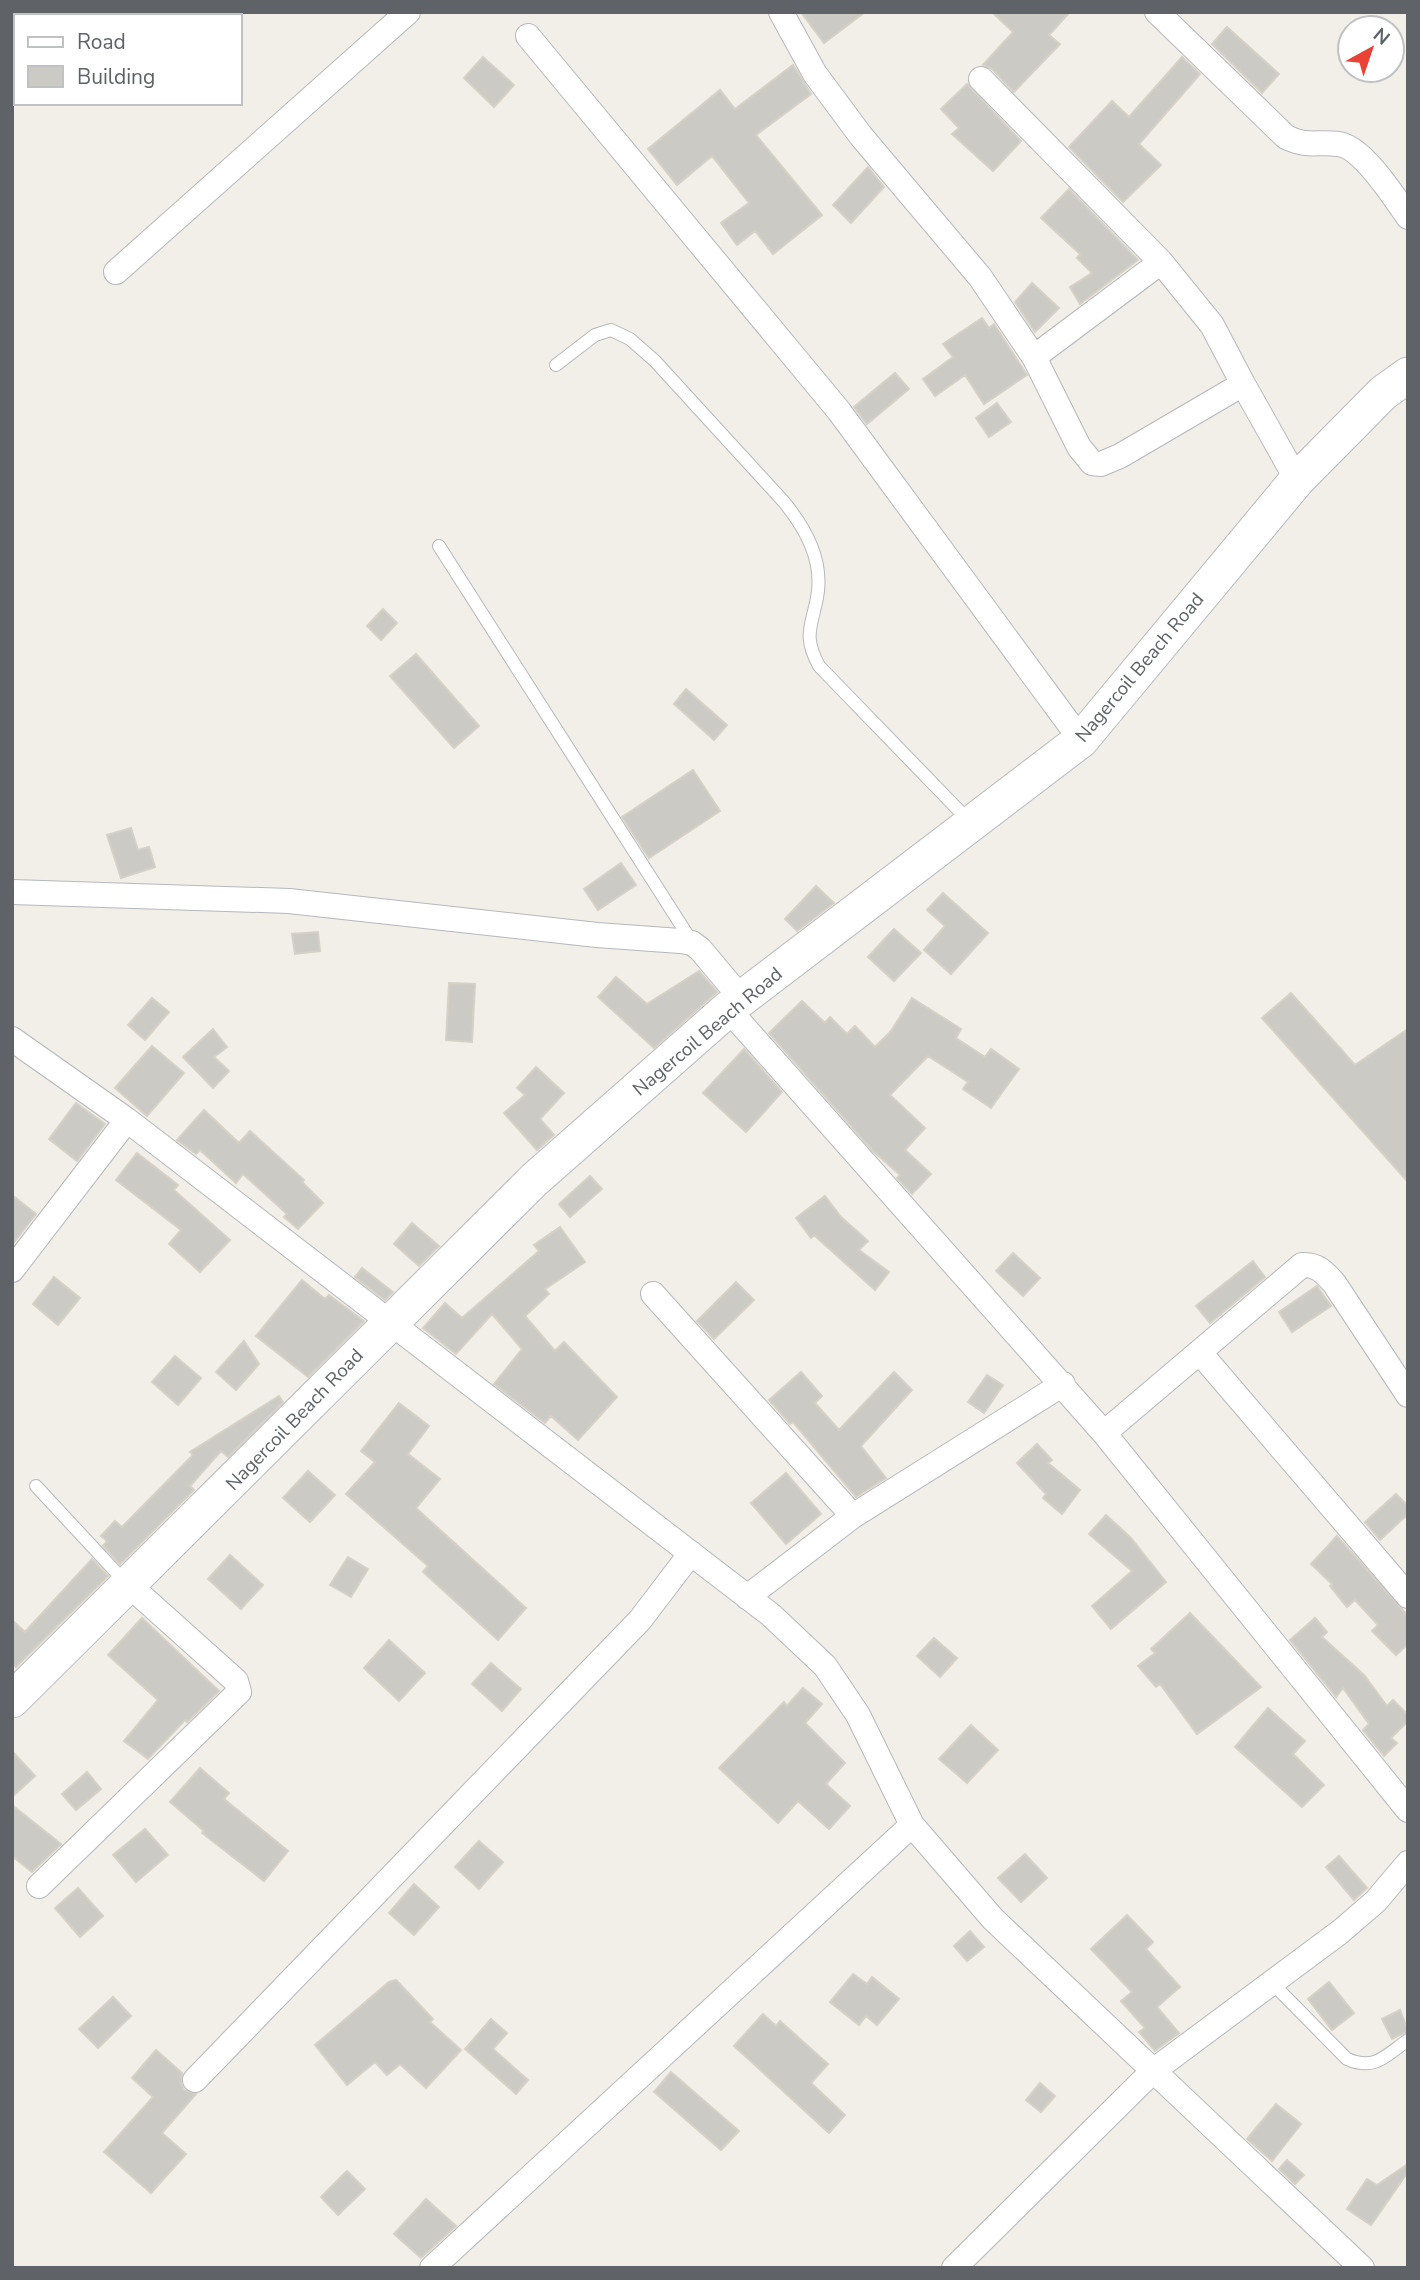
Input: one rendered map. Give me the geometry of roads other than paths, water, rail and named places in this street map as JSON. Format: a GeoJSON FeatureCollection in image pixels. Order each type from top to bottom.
{"type":"FeatureCollection","features":[{"type":"Feature","properties":{"kind":"main road","name":"Nagercoil Beach Road"},"geometry":{"type":"LineString","coordinates":[[12,1700],[130,1586],[390,1321],[534,1180],[735,1004],[1081,740],[1297,480],[1383,394],[1408,376]]}},
{"type":"Feature","properties":{"kind":"street"},"geometry":{"type":"LineString","coordinates":[[116,272],[408,12]]}},
{"type":"Feature","properties":{"kind":"street"},"geometry":{"type":"LineString","coordinates":[[781,12],[816,74],[854,126],[979,277],[1034,357],[1079,447],[1092,463],[1101,464],[1120,456],[1243,384]]}},
{"type":"Feature","properties":{"kind":"street"},"geometry":{"type":"LineString","coordinates":[[1157,12],[1286,137],[1301,145],[1338,143],[1353,149],[1394,196],[1408,217]]}},
{"type":"Feature","properties":{"kind":"street"},"geometry":{"type":"LineString","coordinates":[[528,36],[839,411],[1081,740]]}},
{"type":"Feature","properties":{"kind":"street"},"geometry":{"type":"LineString","coordinates":[[981,79],[1161,262],[1212,325],[1297,480]]}},
{"type":"Feature","properties":{"kind":"street"},"geometry":{"type":"LineString","coordinates":[[1034,357],[1161,262]]}},
{"type":"Feature","properties":{"kind":"street"},"geometry":{"type":"LineString","coordinates":[[12,892],[289,901],[692,943],[735,1004],[1104,1433],[1408,1810]]}},
{"type":"Feature","properties":{"kind":"street"},"geometry":{"type":"LineString","coordinates":[[13,1041],[127,1120],[390,1321],[747,1597],[825,1666],[858,1715],[912,1825],[993,1919],[1362,2268]]}},
{"type":"Feature","properties":{"kind":"street"},"geometry":{"type":"LineString","coordinates":[[12,1270],[127,1120]]}},
{"type":"Feature","properties":{"kind":"street"},"geometry":{"type":"LineString","coordinates":[[1104,1433],[1302,1265],[1311,1264],[1322,1269],[1334,1283],[1408,1395]]}},
{"type":"Feature","properties":{"kind":"street"},"geometry":{"type":"LineString","coordinates":[[653,1294],[853,1516]]}},
{"type":"Feature","properties":{"kind":"street"},"geometry":{"type":"LineString","coordinates":[[1200,1354],[1408,1596]]}},
{"type":"Feature","properties":{"kind":"street"},"geometry":{"type":"LineString","coordinates":[[747,1597],[853,1516],[1063,1384]]}},
{"type":"Feature","properties":{"kind":"street"},"geometry":{"type":"LineString","coordinates":[[195,2080],[640,1620],[691,1553]]}},
{"type":"Feature","properties":{"kind":"street"},"geometry":{"type":"LineString","coordinates":[[39,1886],[239,1692],[236,1681],[130,1586]]}},
{"type":"Feature","properties":{"kind":"street"},"geometry":{"type":"LineString","coordinates":[[432,2268],[912,1825]]}},
{"type":"Feature","properties":{"kind":"street"},"geometry":{"type":"LineString","coordinates":[[954,2268],[1153,2071],[1349,1924],[1376,1901],[1408,1863]]}},
{"type":"Feature","properties":{"kind":"lane"},"geometry":{"type":"LineString","coordinates":[[556,365],[596,335],[611,330],[630,339],[655,360],[775,492],[802,525],[817,564],[817,596],[808,628],[810,649],[819,666],[972,823]]}},
{"type":"Feature","properties":{"kind":"lane"},"geometry":{"type":"LineString","coordinates":[[439,546],[692,943]]}},
{"type":"Feature","properties":{"kind":"lane"},"geometry":{"type":"LineString","coordinates":[[36,1486],[130,1586]]}},
{"type":"Feature","properties":{"kind":"lane"},"geometry":{"type":"LineString","coordinates":[[1271,1982],[1347,2059],[1371,2065],[1408,2040]]}}]}
